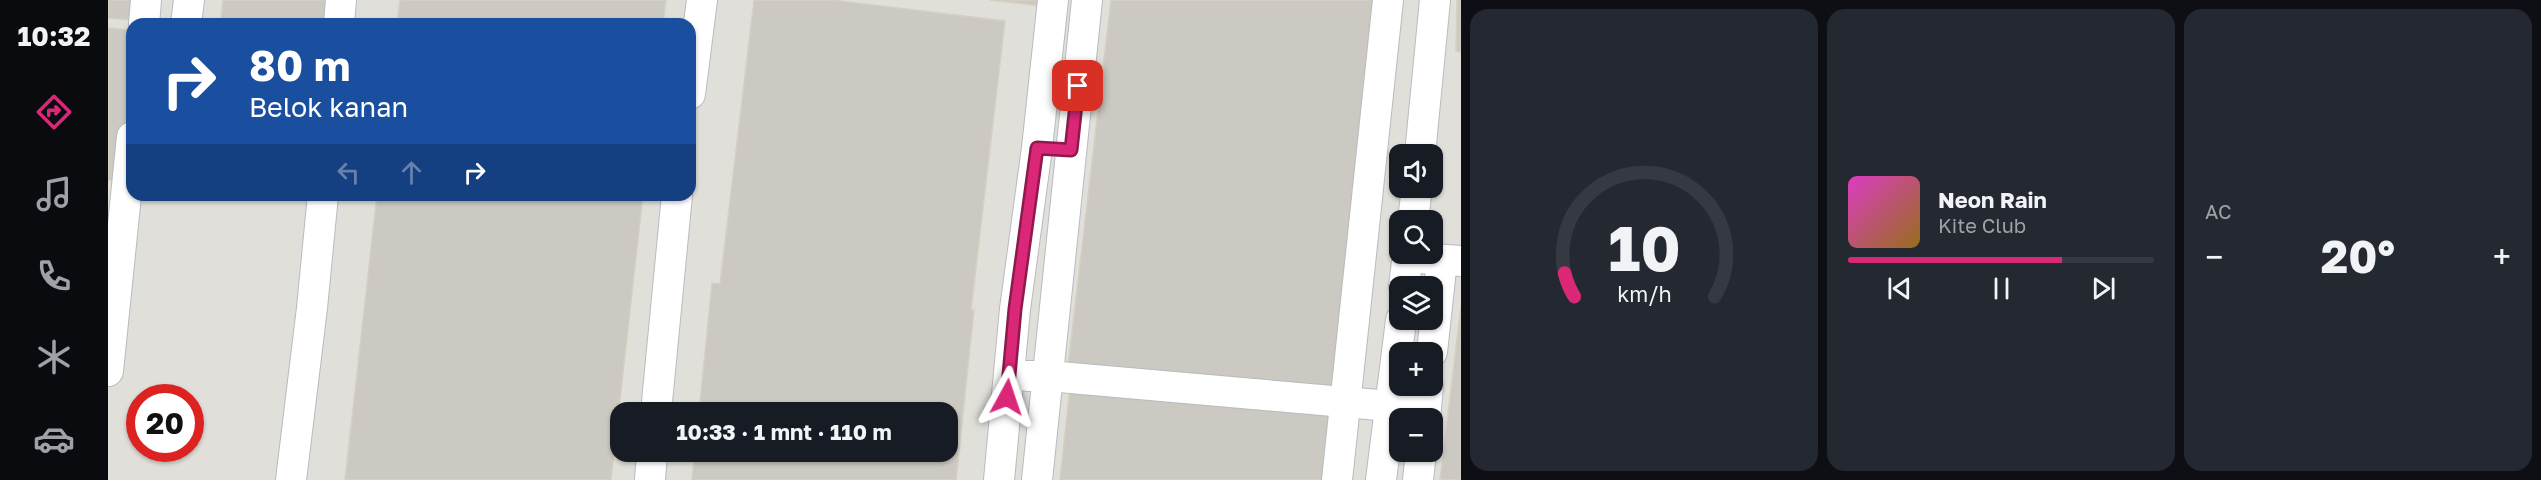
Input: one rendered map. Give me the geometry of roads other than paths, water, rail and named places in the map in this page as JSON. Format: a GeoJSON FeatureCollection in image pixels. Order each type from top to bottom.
{"type":"FeatureCollection","features":[{"type":"Feature","properties":{"kind":"lane"},"geometry":{"type":"LineString","coordinates":[[144,18],[146,0]]}},
{"type":"Feature","properties":{"kind":"lane"},"geometry":{"type":"LineString","coordinates":[[187,18],[189,0]]}},
{"type":"Feature","properties":{"kind":"lane"},"geometry":{"type":"LineString","coordinates":[[340,18],[341,0]]}},
{"type":"Feature","properties":{"kind":"lane"},"geometry":{"type":"LineString","coordinates":[[696,47],[702,0]]}},
{"type":"Feature","properties":{"kind":"lane"},"geometry":{"type":"LineString","coordinates":[[999,480],[1015,309],[1037,148],[1053,0]]}},
{"type":"Feature","properties":{"kind":"lane"},"geometry":{"type":"LineString","coordinates":[[1037,480],[1088,0]]}},
{"type":"Feature","properties":{"kind":"lane"},"geometry":{"type":"LineString","coordinates":[[1337,480],[1388,0]]}},
{"type":"Feature","properties":{"kind":"lane"},"geometry":{"type":"LineString","coordinates":[[1421,144],[1436,0]]}},
{"type":"Feature","properties":{"kind":"lane"},"geometry":{"type":"LineString","coordinates":[[1037,148],[1071,150]]}},
{"type":"Feature","properties":{"kind":"lane"},"geometry":{"type":"LineString","coordinates":[[1368,182],[1389,183]]}},
{"type":"Feature","properties":{"kind":"lane"},"geometry":{"type":"LineString","coordinates":[[108,371],[126,196]]}},
{"type":"Feature","properties":{"kind":"lane"},"geometry":{"type":"LineString","coordinates":[[291,480],[322,201]]}},
{"type":"Feature","properties":{"kind":"lane"},"geometry":{"type":"LineString","coordinates":[[657,402],[676,201]]}},
{"type":"Feature","properties":{"kind":"lane"},"geometry":{"type":"LineString","coordinates":[[1434,342],[1451,260]]}},
{"type":"Feature","properties":{"kind":"lane"},"geometry":{"type":"LineString","coordinates":[[1382,480],[1400,330]]}},
{"type":"Feature","properties":{"kind":"lane"},"geometry":{"type":"LineString","coordinates":[[1009,376],[1048,376],[1344,403],[1426,406]]}},
{"type":"Feature","properties":{"kind":"lane"},"geometry":{"type":"LineString","coordinates":[[650,480],[651,462]]}},
{"type":"Feature","properties":{"kind":"lane"},"geometry":{"type":"LineString","coordinates":[[1418,480],[1420,462]]}}]}
